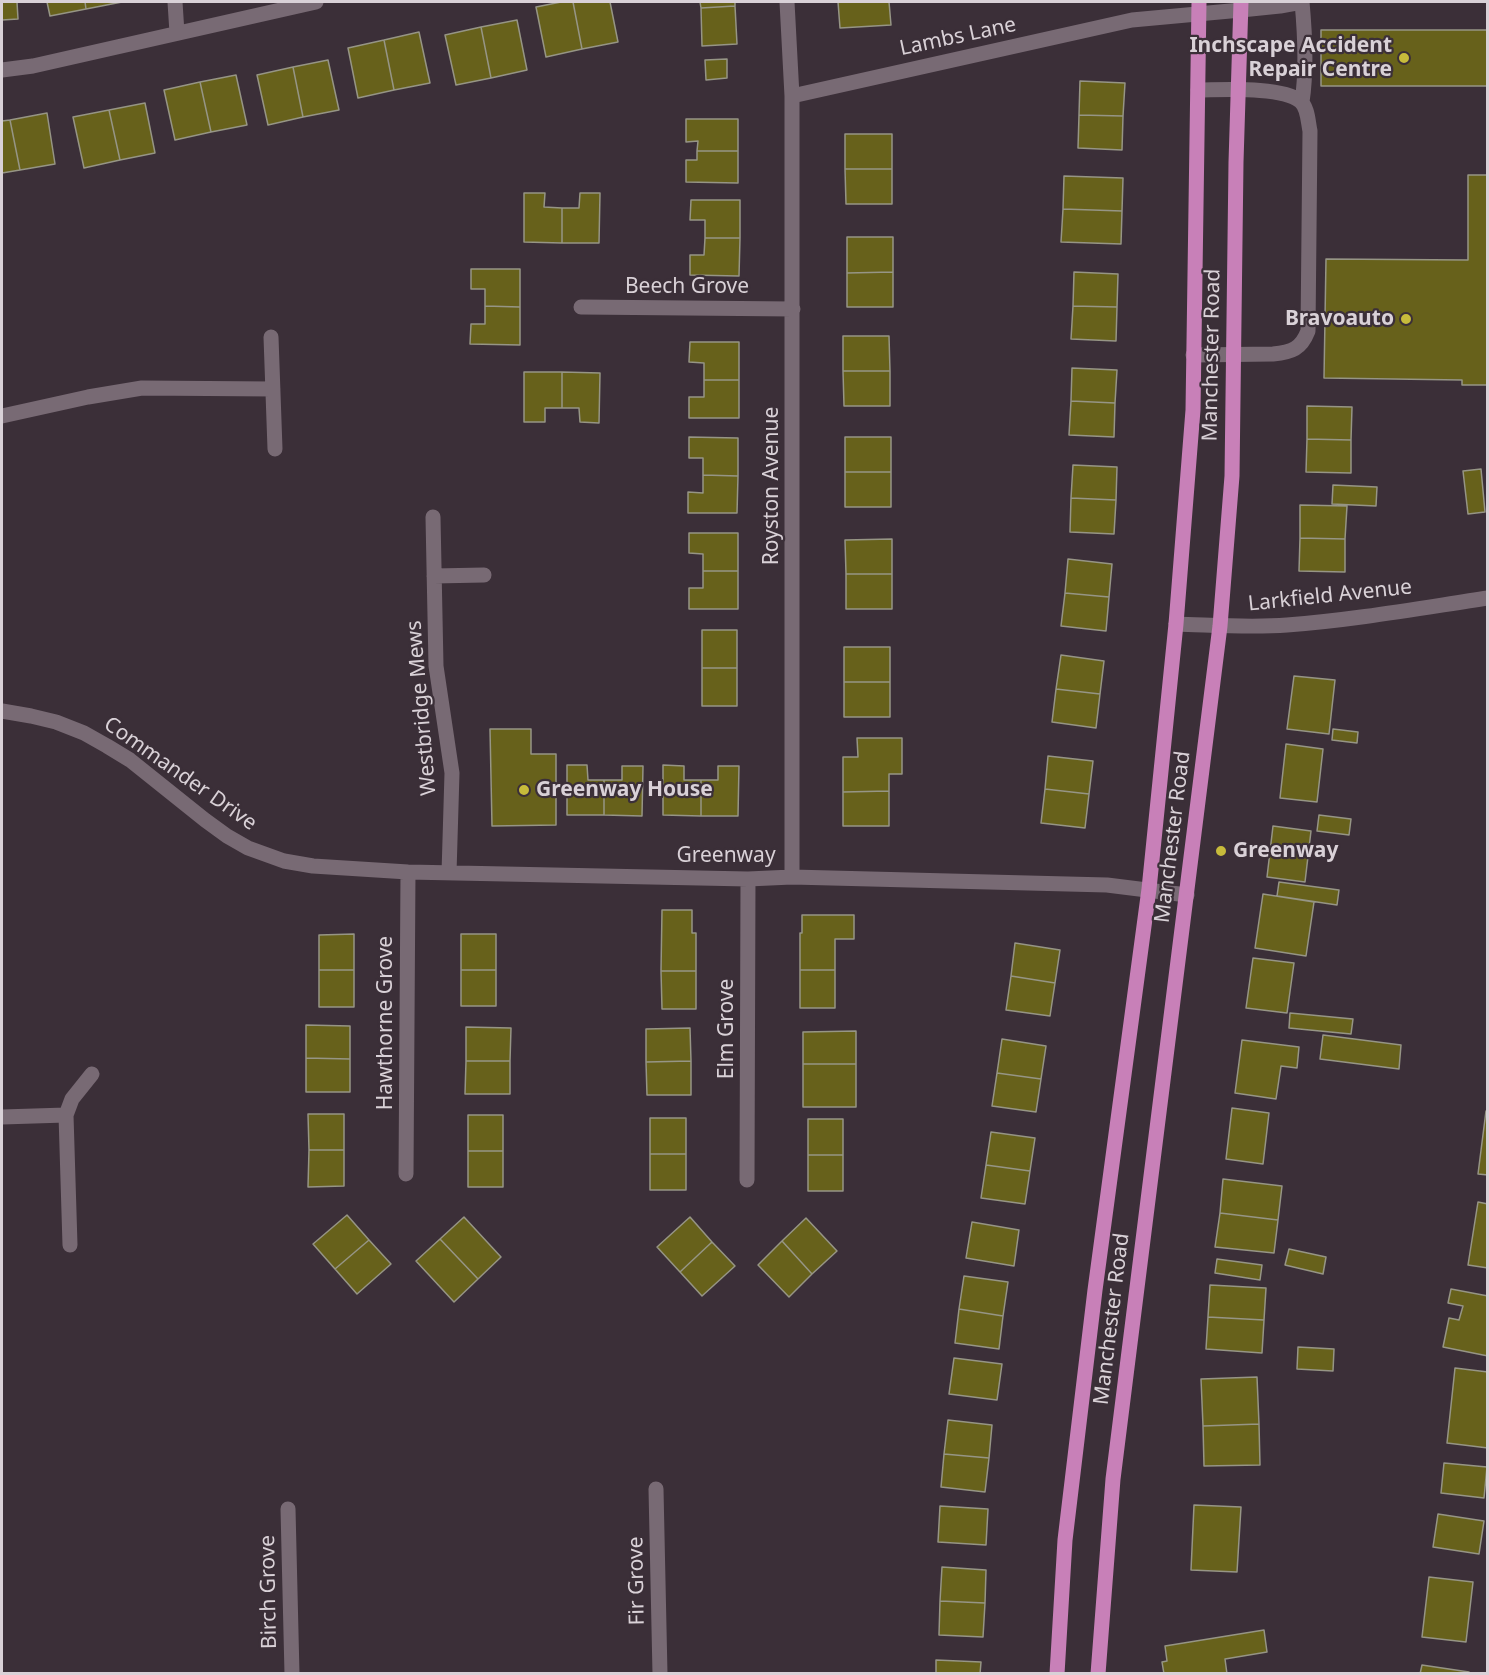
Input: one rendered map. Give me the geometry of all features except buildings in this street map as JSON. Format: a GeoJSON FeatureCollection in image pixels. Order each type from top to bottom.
{"type":"FeatureCollection","features":[{"type":"Feature","properties":{"kind":"main road","name":"Manchester Road"},"geometry":{"type":"LineString","coordinates":[[1098,1674],[1113,1479],[1220,626],[1232,476],[1241,6]]}},
{"type":"Feature","properties":{"kind":"main road","name":"Manchester Road"},"geometry":{"type":"LineString","coordinates":[[1057,1674],[1065,1540],[1096,1279],[1149,889],[1176,624],[1193,410],[1199,8]]}},
{"type":"Feature","properties":{"kind":"street"},"geometry":{"type":"LineString","coordinates":[[175,2],[177,33]]}},
{"type":"Feature","properties":{"kind":"street"},"geometry":{"type":"LineString","coordinates":[[2,70],[33,66],[316,2]]}},
{"type":"Feature","properties":{"kind":"street","name":"Royston Avenue"},"geometry":{"type":"LineString","coordinates":[[787,2],[792,96],[792,877]]}},
{"type":"Feature","properties":{"kind":"street"},"geometry":{"type":"LineString","coordinates":[[1194,355],[1286,352],[1296,348],[1304,341],[1308,331],[1310,131],[1308,115],[1302,102],[1304,28],[1302,2]]}},
{"type":"Feature","properties":{"kind":"street","name":"Lambs Lane"},"geometry":{"type":"LineString","coordinates":[[792,96],[1132,20],[1199,8],[1280,6],[1302,2]]}},
{"type":"Feature","properties":{"kind":"street"},"geometry":{"type":"LineString","coordinates":[[1198,90],[1277,92],[1290,95],[1302,102]]}},
{"type":"Feature","properties":{"kind":"street","name":"Beech Grove"},"geometry":{"type":"LineString","coordinates":[[581,307],[793,309]]}},
{"type":"Feature","properties":{"kind":"street"},"geometry":{"type":"LineString","coordinates":[[271,337],[274,449]]}},
{"type":"Feature","properties":{"kind":"street"},"geometry":{"type":"LineString","coordinates":[[2,416],[142,388],[273,388]]}},
{"type":"Feature","properties":{"kind":"street","name":"Westbridge Mews"},"geometry":{"type":"LineString","coordinates":[[433,517],[436,666],[452,773],[449,873]]}},
{"type":"Feature","properties":{"kind":"street"},"geometry":{"type":"LineString","coordinates":[[434,576],[484,575]]}},
{"type":"Feature","properties":{"kind":"street","name":"Larkfield Avenue"},"geometry":{"type":"LineString","coordinates":[[1176,624],[1287,625],[1488,598]]}},
{"type":"Feature","properties":{"kind":"street","name":"Commander Drive"},"geometry":{"type":"LineString","coordinates":[[2,711],[56,722],[84,733],[130,760],[205,820],[248,848],[284,861],[313,866],[408,872]]}},
{"type":"Feature","properties":{"kind":"street","name":"Greenway"},"geometry":{"type":"LineString","coordinates":[[408,872],[748,879],[792,877],[1107,885],[1187,895]]}},
{"type":"Feature","properties":{"kind":"street","name":"Hawthorne Grove"},"geometry":{"type":"LineString","coordinates":[[406,1174],[408,872]]}},
{"type":"Feature","properties":{"kind":"street","name":"Elm Grove"},"geometry":{"type":"LineString","coordinates":[[747,1180],[748,879]]}},
{"type":"Feature","properties":{"kind":"street"},"geometry":{"type":"LineString","coordinates":[[70,1245],[66,1115],[72,1100],[92,1074]]}},
{"type":"Feature","properties":{"kind":"street"},"geometry":{"type":"LineString","coordinates":[[2,1117],[66,1115]]}},
{"type":"Feature","properties":{"kind":"street","name":"Fir Grove"},"geometry":{"type":"LineString","coordinates":[[657,1489],[660,1674]]}},
{"type":"Feature","properties":{"kind":"street","name":"Birch Grove"},"geometry":{"type":"LineString","coordinates":[[288,1509],[292,1674]]}},
{"type":"Feature","properties":{"kind":"place","name":"Inchscape Accident Repair Centre"},"geometry":{"type":"Point","coordinates":[1404,58]}},
{"type":"Feature","properties":{"kind":"place","name":"Bravoauto"},"geometry":{"type":"Point","coordinates":[1406,319]}},
{"type":"Feature","properties":{"kind":"place","name":"Greenway House"},"geometry":{"type":"Point","coordinates":[524,790]}},
{"type":"Feature","properties":{"kind":"place","name":"Greenway"},"geometry":{"type":"Point","coordinates":[1221,851]}}]}
